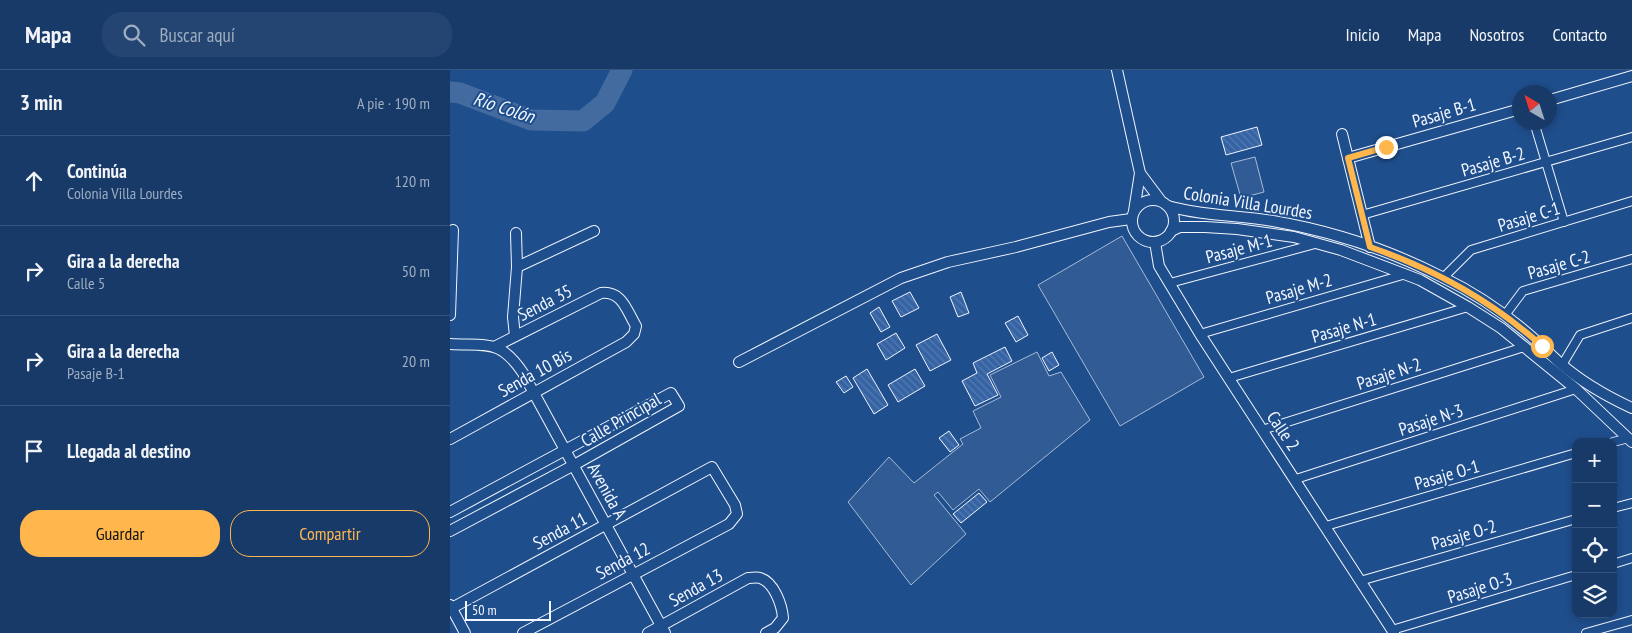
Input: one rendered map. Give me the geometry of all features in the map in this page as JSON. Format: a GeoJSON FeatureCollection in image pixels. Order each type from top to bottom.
{"type":"FeatureCollection","features":[{"type":"Feature","properties":{"kind":"street"},"geometry":{"type":"LineString","coordinates":[[1117,70],[1140,173],[1132,226],[1135,233],[1141,238],[1155,242],[1167,236],[1171,231],[1174,218],[1140,173]]}},
{"type":"Feature","properties":{"kind":"street"},"geometry":{"type":"LineString","coordinates":[[1557,98],[1632,76]]}},
{"type":"Feature","properties":{"kind":"street","name":"Pasaje B-1"},"geometry":{"type":"LineString","coordinates":[[1348,158],[1512,111]]}},
{"type":"Feature","properties":{"kind":"street"},"geometry":{"type":"LineString","coordinates":[[1536,130],[1564,222]]}},
{"type":"Feature","properties":{"kind":"street"},"geometry":{"type":"LineString","coordinates":[[1342,134],[1370,247]]}},
{"type":"Feature","properties":{"kind":"street","name":"Pasaje B-2"},"geometry":{"type":"LineString","coordinates":[[1362,215],[1632,137]]}},
{"type":"Feature","properties":{"kind":"street"},"geometry":{"type":"LineString","coordinates":[[739,362],[900,278],[948,262],[1016,247],[1133,215],[1139,205],[1145,201],[1153,200],[1165,204]]}},
{"type":"Feature","properties":{"kind":"street","name":"Pasaje C-1"},"geometry":{"type":"LineString","coordinates":[[1444,277],[1471,250],[1632,201]]}},
{"type":"Feature","properties":{"kind":"street","name":"Colonia Villa Lourdes"},"geometry":{"type":"LineString","coordinates":[[1165,204],[1186,211],[1274,221],[1344,237],[1392,254],[1444,277],[1505,315],[1562,365],[1596,390],[1632,408]]}},
{"type":"Feature","properties":{"kind":"street","name":"Colonia Villa Lourdes"},"geometry":{"type":"LineString","coordinates":[[1171,231],[1180,227],[1237,229],[1281,235],[1341,250],[1406,274],[1468,307],[1501,328],[1576,389],[1630,440]]}},
{"type":"Feature","properties":{"kind":"street"},"geometry":{"type":"LineString","coordinates":[[450,315],[453,230]]}},
{"type":"Feature","properties":{"kind":"street"},"geometry":{"type":"LineString","coordinates":[[517,267],[594,231]]}},
{"type":"Feature","properties":{"kind":"street"},"geometry":{"type":"LineString","coordinates":[[515,336],[513,317],[517,267],[516,233]]}},
{"type":"Feature","properties":{"kind":"street","name":"Calle 2"},"geometry":{"type":"LineString","coordinates":[[1155,242],[1159,266],[1200,334],[1296,479],[1393,632]]}},
{"type":"Feature","properties":{"kind":"street","name":"Pasaje M-1"},"geometry":{"type":"LineString","coordinates":[[1170,283],[1317,243]]}},
{"type":"Feature","properties":{"kind":"street","name":"Pasaje C-2"},"geometry":{"type":"LineString","coordinates":[[1505,315],[1522,291],[1632,259]]}},
{"type":"Feature","properties":{"kind":"street","name":"Pasaje M-2"},"geometry":{"type":"LineString","coordinates":[[1200,334],[1406,274]]}},
{"type":"Feature","properties":{"kind":"street","name":"Senda 35"},"geometry":{"type":"LineString","coordinates":[[496,346],[601,293],[610,292],[618,296],[636,326],[634,334]]}},
{"type":"Feature","properties":{"kind":"street","name":"Pasaje N-1"},"geometry":{"type":"LineString","coordinates":[[1229,378],[1468,307]]}},
{"type":"Feature","properties":{"kind":"street"},"geometry":{"type":"LineString","coordinates":[[1562,365],[1580,335],[1632,318]]}},
{"type":"Feature","properties":{"kind":"street","name":"Senda 10 Bis"},"geometry":{"type":"LineString","coordinates":[[450,439],[626,342],[634,334]]}},
{"type":"Feature","properties":{"kind":"street"},"geometry":{"type":"LineString","coordinates":[[450,344],[496,346]]}},
{"type":"Feature","properties":{"kind":"street","name":"Avenida A"},"geometry":{"type":"LineString","coordinates":[[496,346],[514,359],[607,524],[663,629]]}},
{"type":"Feature","properties":{"kind":"street","name":"Pasaje N-2"},"geometry":{"type":"LineString","coordinates":[[1262,430],[1524,348]]}},
{"type":"Feature","properties":{"kind":"street","name":"Pasaje N-3"},"geometry":{"type":"LineString","coordinates":[[1296,479],[1576,389]]}},
{"type":"Feature","properties":{"kind":"street","name":"Calle Principal"},"geometry":{"type":"LineString","coordinates":[[450,512],[671,393],[679,406],[450,531]]}},
{"type":"Feature","properties":{"kind":"street"},"geometry":{"type":"LineString","coordinates":[[1617,442],[1630,440]]}},
{"type":"Feature","properties":{"kind":"street","name":"Pasaje O-1"},"geometry":{"type":"LineString","coordinates":[[1326,526],[1572,454]]}},
{"type":"Feature","properties":{"kind":"street","name":"Senda 11"},"geometry":{"type":"LineString","coordinates":[[450,607],[712,467],[735,505],[737,514]]}},
{"type":"Feature","properties":{"kind":"street"},"geometry":{"type":"LineString","coordinates":[[1617,507],[1632,503]]}},
{"type":"Feature","properties":{"kind":"street","name":"Senda 12"},"geometry":{"type":"LineString","coordinates":[[523,633],[729,524],[737,514]]}},
{"type":"Feature","properties":{"kind":"street","name":"Pasaje O-2"},"geometry":{"type":"LineString","coordinates":[[1360,580],[1572,520]]}},
{"type":"Feature","properties":{"kind":"street"},"geometry":{"type":"LineString","coordinates":[[1617,563],[1632,558]]}},
{"type":"Feature","properties":{"kind":"street","name":"Pasaje O-3"},"geometry":{"type":"LineString","coordinates":[[1393,632],[1572,576]]}},
{"type":"Feature","properties":{"kind":"street","name":"Senda 13"},"geometry":{"type":"LineString","coordinates":[[648,633],[663,629],[748,578],[760,578],[769,584],[782,608],[783,618],[775,628],[766,633]]}},
{"type":"Feature","properties":{"kind":"street"},"geometry":{"type":"LineString","coordinates":[[450,607],[465,633]]}},
{"type":"Feature","properties":{"kind":"street"},"geometry":{"type":"LineString","coordinates":[[1586,633],[1632,620]]}},
{"type":"Feature","properties":{"kind":"shaded area"},"geometry":{"type":"Polygon","coordinates":[[[1255,157],[1264,192],[1241,198],[1231,163],[1255,157]]]}},
{"type":"Feature","properties":{"kind":"shaded area"},"geometry":{"type":"Polygon","coordinates":[[[1122,236],[1204,377],[1120,426],[1038,285],[1122,236]]]}},
{"type":"Feature","properties":{"kind":"shaded area"},"geometry":{"type":"Polygon","coordinates":[[[1037,352],[1049,376],[1061,372],[1090,420],[990,502],[979,489],[953,510],[938,492],[934,495],[966,534],[911,585],[848,502],[889,457],[914,483],[963,444],[960,439],[981,428],[973,411],[1001,397],[990,375],[1037,352]]]}},
{"type":"Feature","properties":{"kind":"building"},"geometry":{"type":"Polygon","coordinates":[[[1257,127],[1262,145],[1226,155],[1221,137],[1257,127]]]}},
{"type":"Feature","properties":{"kind":"building"},"geometry":{"type":"Polygon","coordinates":[[[910,292],[919,308],[901,317],[892,301],[910,292]]]}},
{"type":"Feature","properties":{"kind":"building"},"geometry":{"type":"Polygon","coordinates":[[[961,292],[969,313],[958,317],[950,297],[961,292]]]}},
{"type":"Feature","properties":{"kind":"building"},"geometry":{"type":"Polygon","coordinates":[[[879,307],[890,327],[881,332],[870,313],[879,307]]]}},
{"type":"Feature","properties":{"kind":"building"},"geometry":{"type":"Polygon","coordinates":[[[1018,316],[1028,335],[1016,342],[1005,323],[1018,316]]]}},
{"type":"Feature","properties":{"kind":"building"},"geometry":{"type":"Polygon","coordinates":[[[896,333],[905,348],[886,360],[877,344],[896,333]]]}},
{"type":"Feature","properties":{"kind":"building"},"geometry":{"type":"Polygon","coordinates":[[[937,334],[951,360],[930,371],[916,345],[937,334]]]}},
{"type":"Feature","properties":{"kind":"building"},"geometry":{"type":"Polygon","coordinates":[[[1005,347],[1012,361],[987,374],[998,395],[975,406],[962,381],[977,373],[973,363],[1005,347]]]}},
{"type":"Feature","properties":{"kind":"building"},"geometry":{"type":"Polygon","coordinates":[[[1052,352],[1059,365],[1049,371],[1042,358],[1052,352]]]}},
{"type":"Feature","properties":{"kind":"building"},"geometry":{"type":"Polygon","coordinates":[[[867,369],[888,405],[874,414],[853,378],[867,369]]]}},
{"type":"Feature","properties":{"kind":"building"},"geometry":{"type":"Polygon","coordinates":[[[915,369],[925,386],[898,402],[888,385],[915,369]]]}},
{"type":"Feature","properties":{"kind":"building"},"geometry":{"type":"Polygon","coordinates":[[[846,376],[853,387],[844,393],[836,382],[846,376]]]}},
{"type":"Feature","properties":{"kind":"building"},"geometry":{"type":"Polygon","coordinates":[[[949,431],[959,445],[950,452],[939,438],[949,431]]]}},
{"type":"Feature","properties":{"kind":"building"},"geometry":{"type":"Polygon","coordinates":[[[979,493],[987,502],[961,523],[953,514],[979,493]]]}},
{"type":"Feature","properties":{"kind":"waterway","name":"Río Colón"},"geometry":{"type":"LineString","coordinates":[[450,92],[460,93],[531,120],[583,121],[605,103],[622,70]]}},
{"type":"Feature","properties":{"kind":"route"},"geometry":{"type":"LineString","coordinates":[[1386,147],[1348,158],[1370,247],[1392,254],[1444,277],[1505,315],[1542,346]]}}]}
